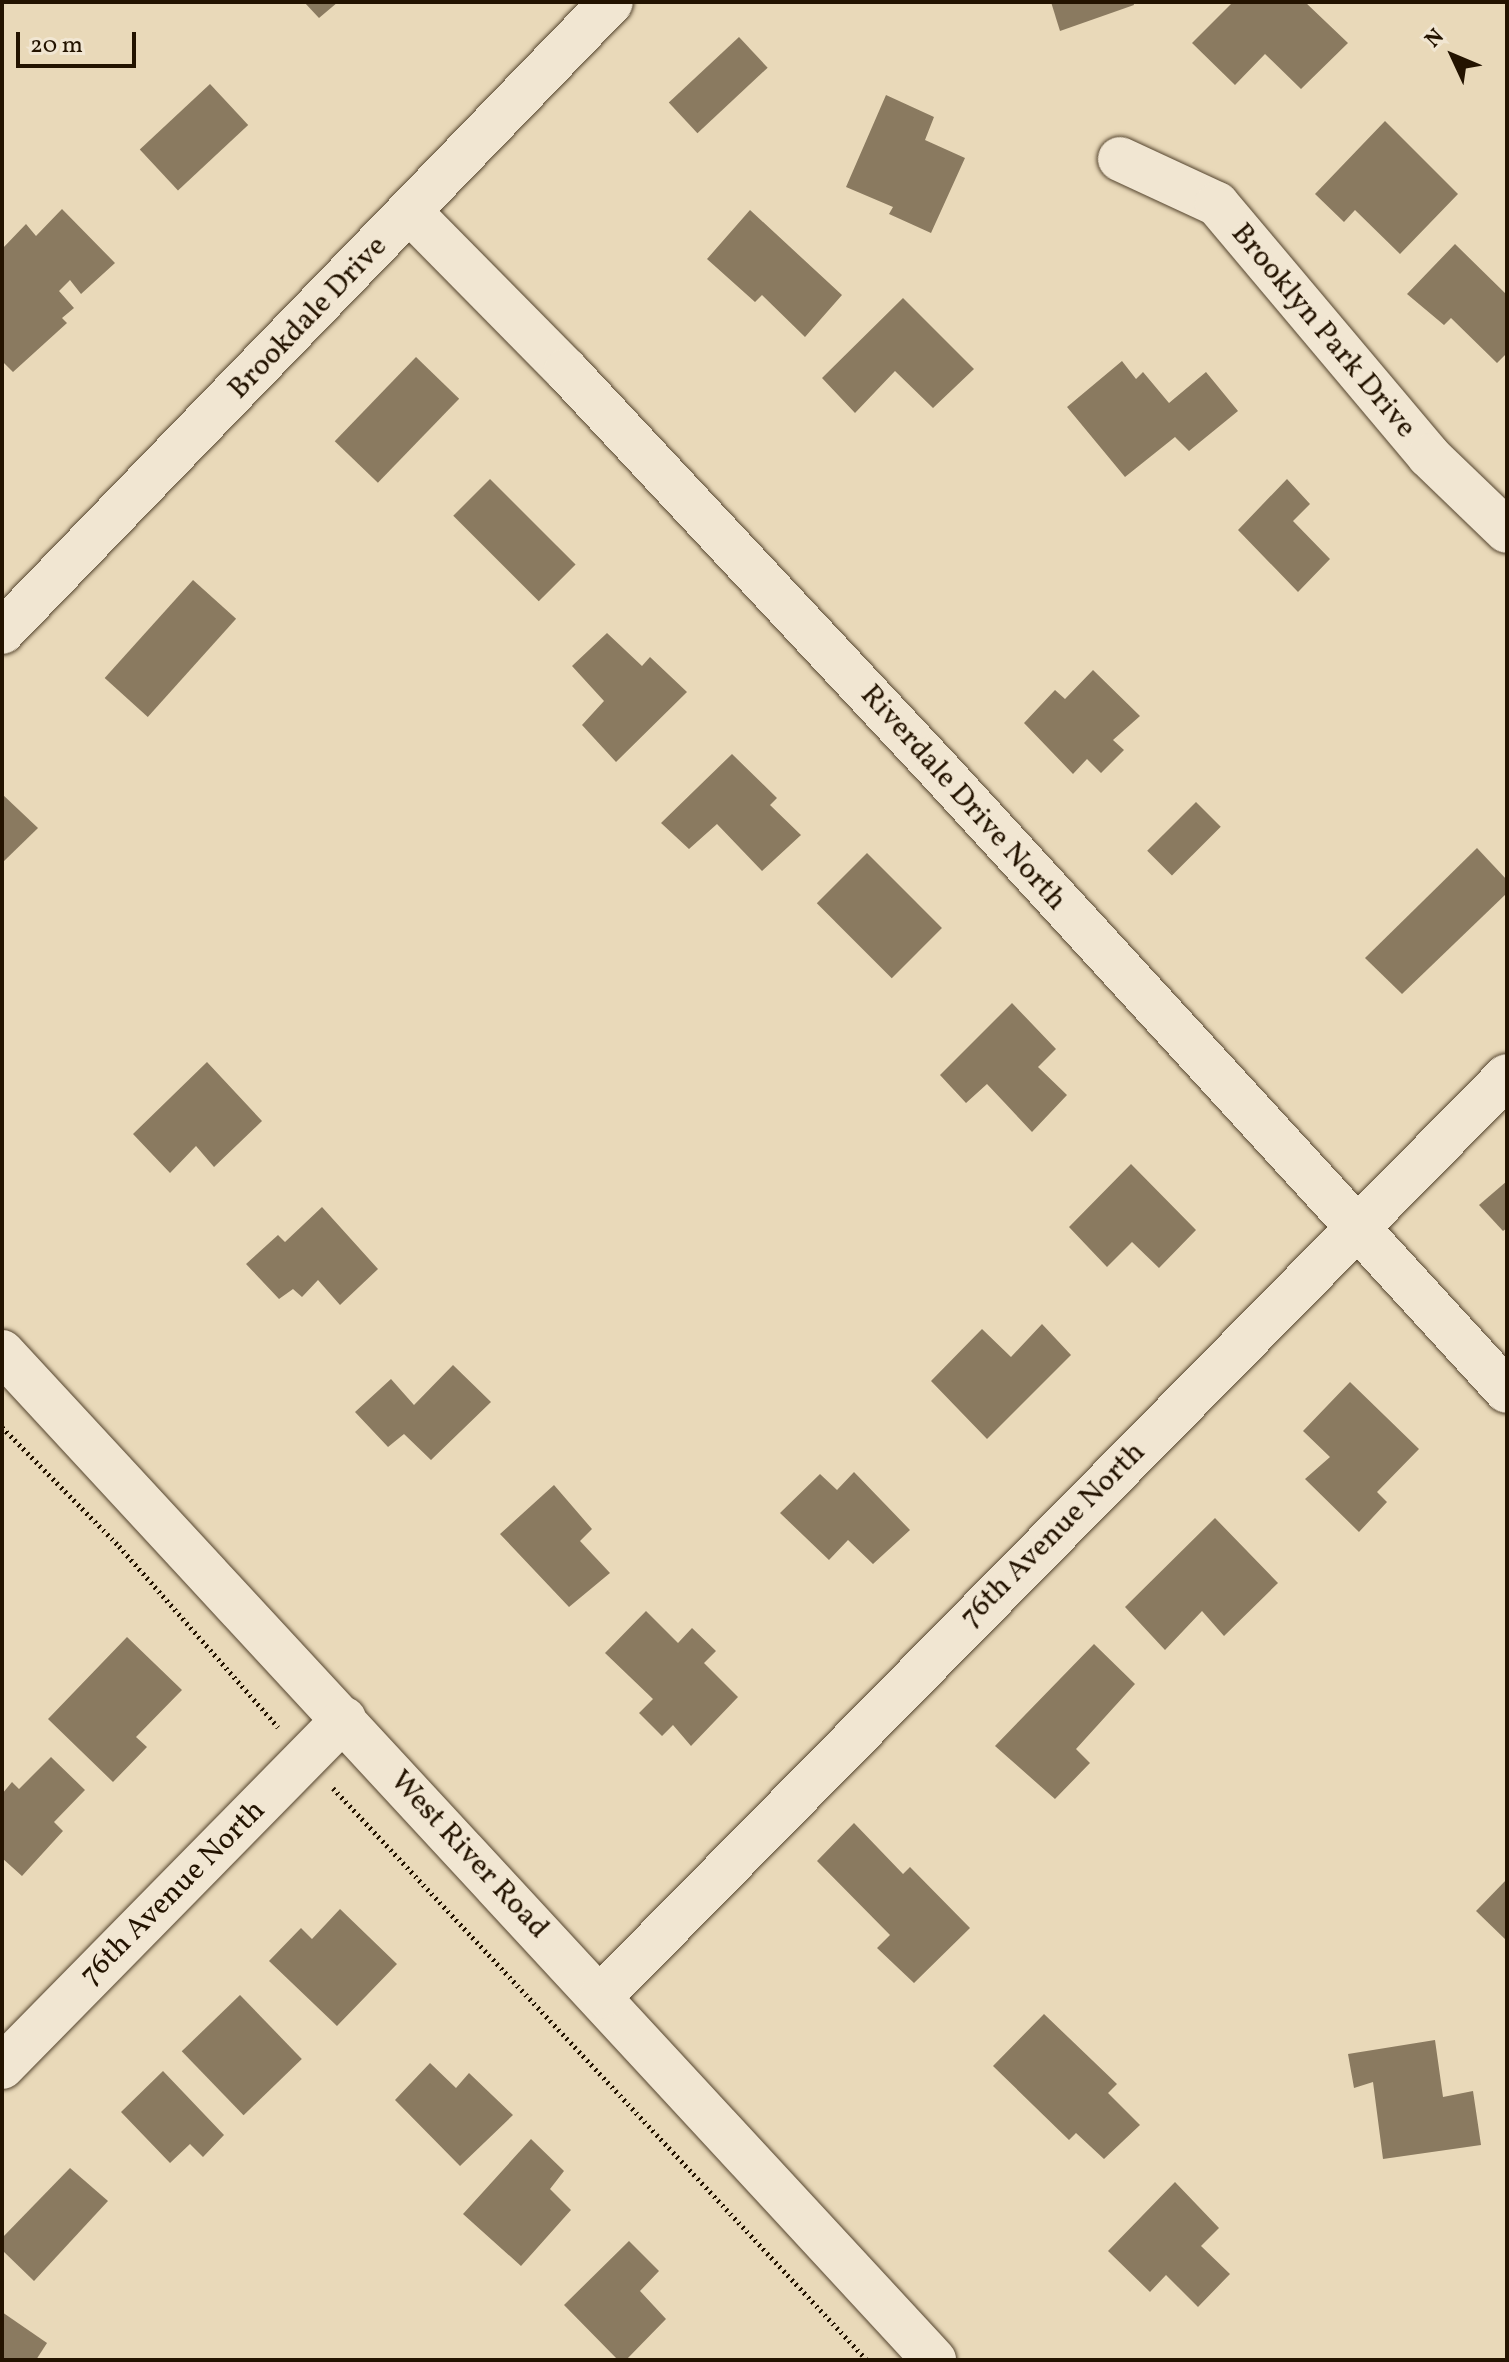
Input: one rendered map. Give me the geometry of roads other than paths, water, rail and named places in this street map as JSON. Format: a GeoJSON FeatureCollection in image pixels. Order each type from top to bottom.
{"type":"FeatureCollection","features":[{"type":"Feature","properties":{"kind":"street","name":"Brookdale Drive"},"geometry":{"type":"LineString","coordinates":[[2,632],[411,213],[611,2]]}},
{"type":"Feature","properties":{"kind":"street","name":"Brooklyn Park Drive"},"geometry":{"type":"LineString","coordinates":[[1120,159],[1217,204],[1429,456],[1507,531]]}},
{"type":"Feature","properties":{"kind":"street","name":"Riverdale Drive North"},"geometry":{"type":"LineString","coordinates":[[411,213],[566,370],[876,702],[1507,1391]]}},
{"type":"Feature","properties":{"kind":"street","name":"76th Avenue North"},"geometry":{"type":"LineString","coordinates":[[601,1996],[1507,1076]]}},
{"type":"Feature","properties":{"kind":"street","name":"West River Road"},"geometry":{"type":"LineString","coordinates":[[2,1352],[601,1996],[934,2360]]}},
{"type":"Feature","properties":{"kind":"street","name":"76th Avenue North"},"geometry":{"type":"LineString","coordinates":[[2,2067],[344,1719]]}}]}
